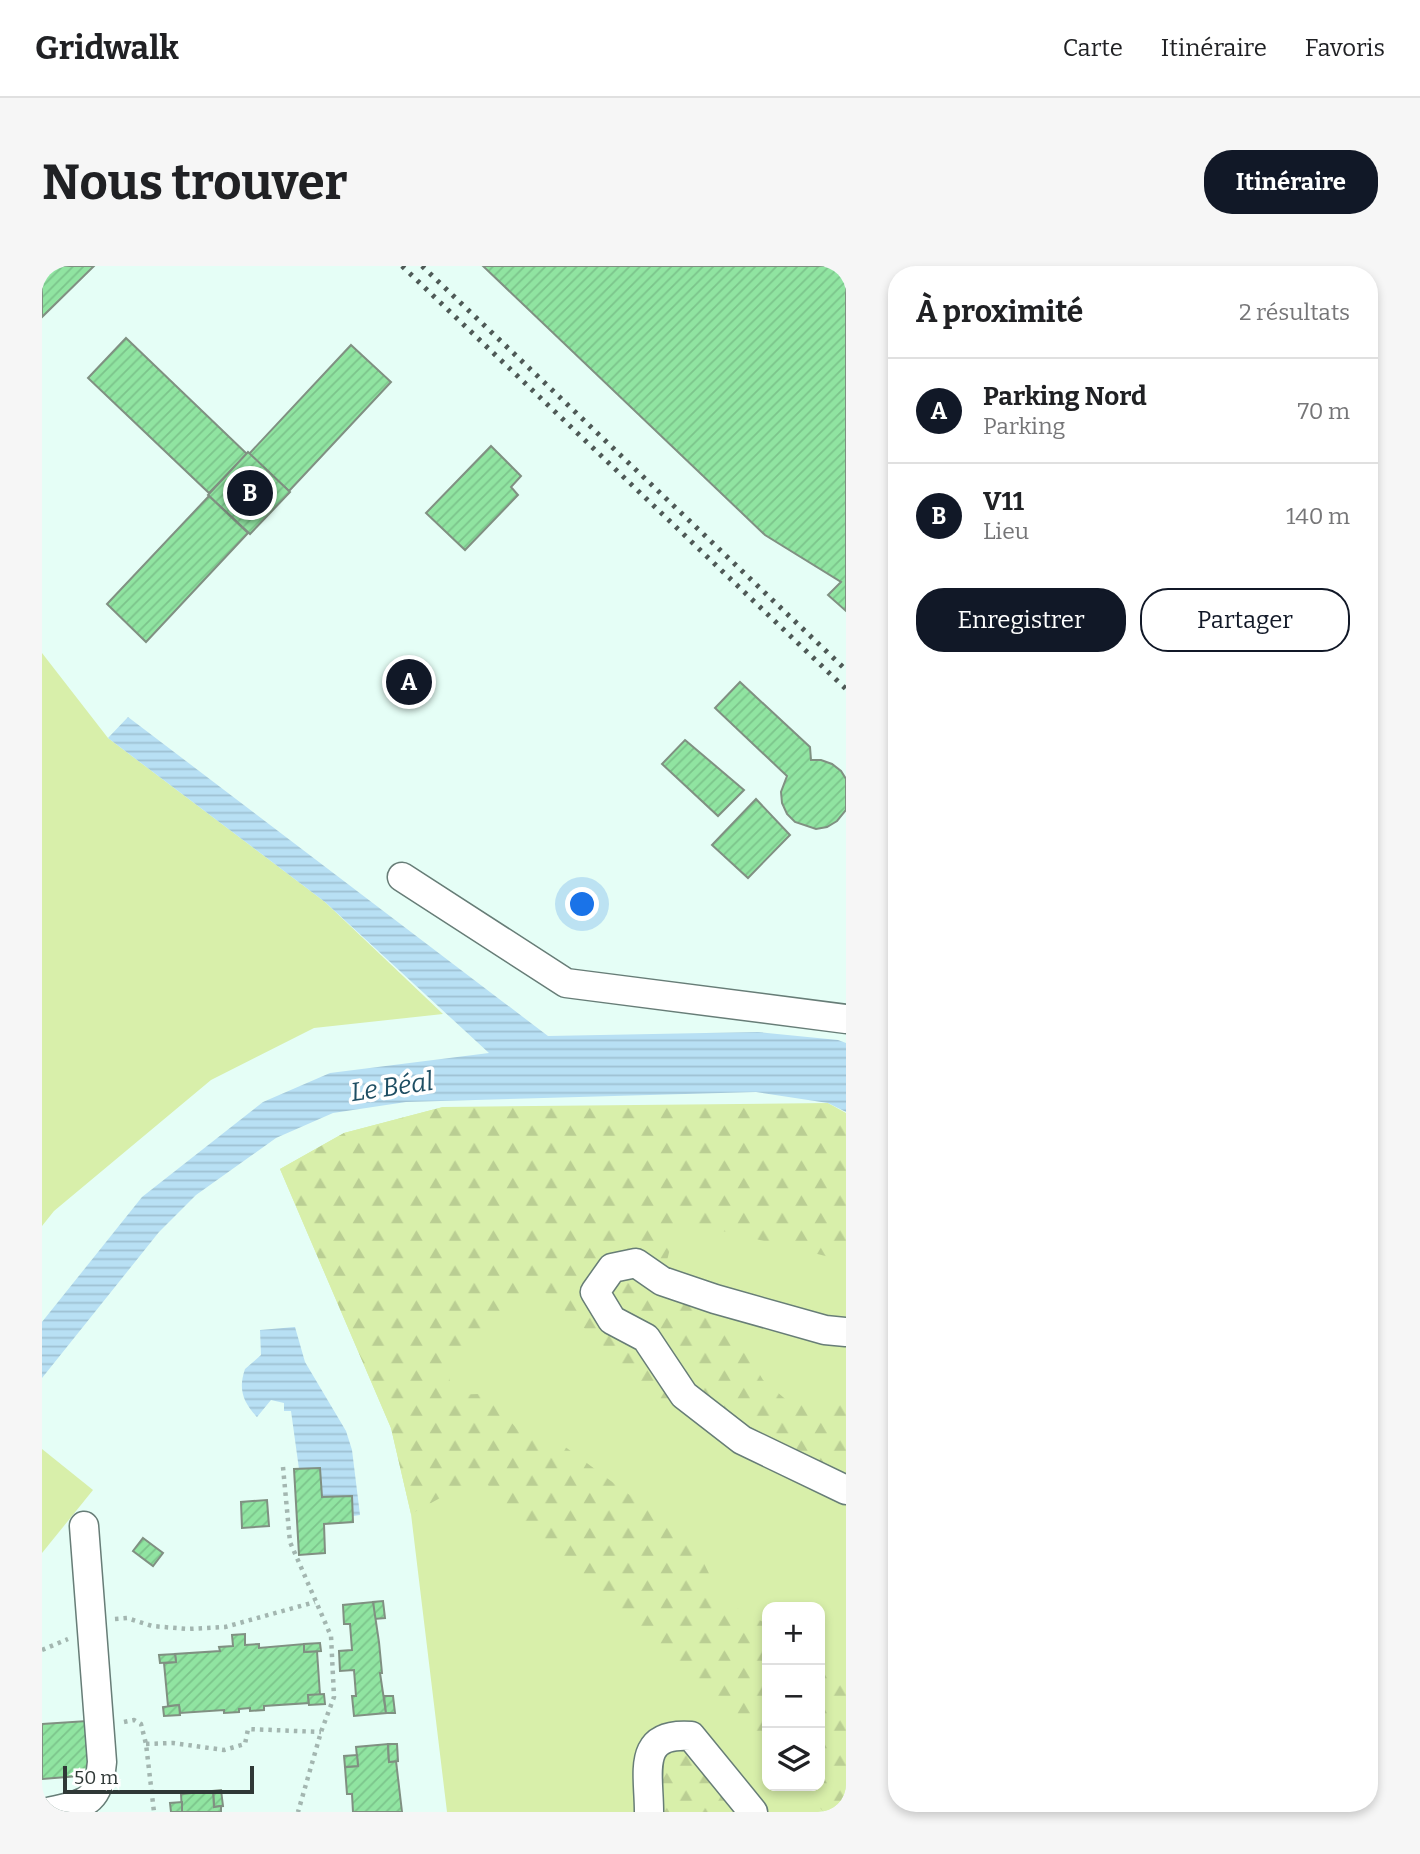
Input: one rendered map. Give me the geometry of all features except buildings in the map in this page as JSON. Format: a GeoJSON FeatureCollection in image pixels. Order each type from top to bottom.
{"type":"FeatureCollection","features":[{"type":"Feature","properties":{"kind":"lane"},"geometry":{"type":"LineString","coordinates":[[402,877],[566,983],[846,1019]]}},
{"type":"Feature","properties":{"kind":"lane"},"geometry":{"type":"LineString","coordinates":[[846,1332],[825,1330],[715,1299],[662,1281],[636,1263],[612,1268],[595,1292],[612,1320],[646,1338],[684,1395],[732,1433],[846,1490]]}},
{"type":"Feature","properties":{"kind":"lane"},"geometry":{"type":"LineString","coordinates":[[48,1812],[92,1798],[100,1784],[102,1762],[83,1526]]}},
{"type":"Feature","properties":{"kind":"lane"},"geometry":{"type":"LineString","coordinates":[[649,1812],[649,1755],[659,1741],[676,1735],[691,1736],[753,1812]]}},
{"type":"Feature","properties":{"kind":"path"},"geometry":{"type":"LineString","coordinates":[[283,1467],[290,1542],[331,1636],[334,1697],[298,1812]]}},
{"type":"Feature","properties":{"kind":"path"},"geometry":{"type":"LineString","coordinates":[[92,1629],[112,1619],[127,1618],[152,1626],[187,1629],[225,1627],[316,1602]]}},
{"type":"Feature","properties":{"kind":"path"},"geometry":{"type":"LineString","coordinates":[[99,1726],[134,1720],[141,1724],[154,1812]]}},
{"type":"Feature","properties":{"kind":"path"},"geometry":{"type":"LineString","coordinates":[[146,1744],[173,1743],[224,1750],[245,1744],[248,1728],[321,1732]]}},
{"type":"Feature","properties":{"kind":"green space"},"geometry":{"type":"Polygon","coordinates":[[[42,653],[108,738],[325,902],[443,1014],[314,1028],[211,1080],[54,1211],[42,1226],[42,653]]]}},
{"type":"Feature","properties":{"kind":"green space"},"geometry":{"type":"Polygon","coordinates":[[[828,1103],[846,1113],[846,1261],[677,1220],[662,1281],[715,1299],[763,1380],[790,1403],[846,1397],[846,1490],[650,1394],[606,1348],[537,1285],[482,1335],[446,1363],[453,1395],[478,1394],[502,1411],[522,1435],[560,1443],[694,1543],[722,1600],[762,1621],[762,1750],[674,1662],[647,1643],[583,1576],[546,1548],[487,1484],[451,1492],[411,1514],[391,1428],[280,1169],[344,1133],[443,1107],[828,1103]]]}},
{"type":"Feature","properties":{"kind":"green space"},"geometry":{"type":"Polygon","coordinates":[[[443,1107],[846,1113],[846,1812],[447,1812],[411,1514],[391,1428],[280,1169],[344,1133],[443,1107]]]}},
{"type":"Feature","properties":{"kind":"green space"},"geometry":{"type":"Polygon","coordinates":[[[42,1449],[93,1490],[42,1553],[42,1449]]]}},
{"type":"Feature","properties":{"kind":"green space"},"geometry":{"type":"Polygon","coordinates":[[[825,1650],[846,1681],[846,1812],[824,1812],[803,1791],[825,1791],[825,1650]]]}},
{"type":"Feature","properties":{"kind":"green space"},"geometry":{"type":"Polygon","coordinates":[[[691,1736],[753,1812],[649,1812],[649,1755],[671,1755],[691,1736]]]}},
{"type":"Feature","properties":{"kind":"water","name":"Le Béal"},"geometry":{"type":"Polygon","coordinates":[[[128,717],[548,1036],[758,1032],[838,1040],[846,1043],[846,1112],[828,1103],[756,1092],[406,1102],[333,1113],[276,1138],[196,1195],[159,1232],[42,1378],[42,1322],[142,1197],[263,1102],[330,1073],[489,1053],[325,902],[108,738],[128,717]]]}},
{"type":"Feature","properties":{"kind":"water"},"geometry":{"type":"Polygon","coordinates":[[[295,1327],[305,1362],[346,1431],[352,1450],[360,1515],[353,1516],[352,1496],[322,1497],[320,1468],[299,1469],[291,1411],[284,1411],[284,1403],[271,1400],[257,1417],[243,1395],[245,1369],[261,1355],[260,1330],[295,1327]]]}},
{"type":"Feature","properties":{"kind":"railway"},"geometry":{"type":"LineString","coordinates":[[402,266],[846,689]]}},
{"type":"Feature","properties":{"kind":"railway"},"geometry":{"type":"LineString","coordinates":[[422,266],[846,670]]}},
{"type":"Feature","properties":{"kind":"place","name":"V11"},"geometry":{"type":"Point","coordinates":[250,493]}},
{"type":"Feature","properties":{"kind":"place","name":"Parking Nord"},"geometry":{"type":"Point","coordinates":[409,682]}}]}
